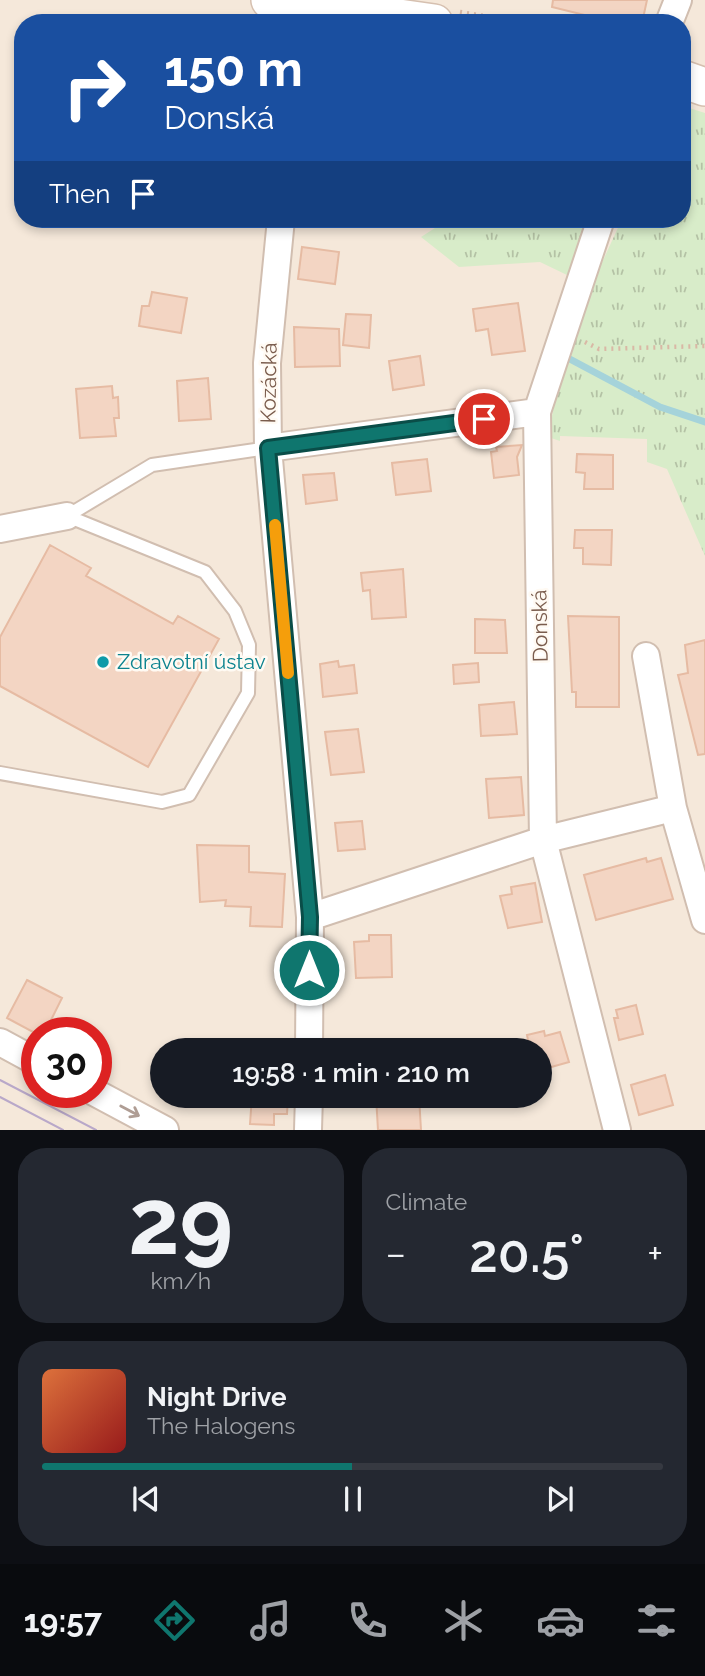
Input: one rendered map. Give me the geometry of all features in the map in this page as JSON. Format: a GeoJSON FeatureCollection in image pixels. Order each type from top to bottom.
{"type":"FeatureCollection","features":[{"type":"Feature","properties":{"kind":"main road"},"geometry":{"type":"LineString","coordinates":[[270,0],[338,14]]}},
{"type":"Feature","properties":{"kind":"street","name":"Kozácká"},"geometry":{"type":"LineString","coordinates":[[280,228],[267,363],[268,448],[310,917],[309,1038]]}},
{"type":"Feature","properties":{"kind":"street","name":"Donská"},"geometry":{"type":"LineString","coordinates":[[598,228],[537,412],[542,840],[617,1130]]}},
{"type":"Feature","properties":{"kind":"street"},"geometry":{"type":"LineString","coordinates":[[268,448],[537,412]]}},
{"type":"Feature","properties":{"kind":"street"},"geometry":{"type":"LineString","coordinates":[[0,529],[67,516]]}},
{"type":"Feature","properties":{"kind":"street"},"geometry":{"type":"LineString","coordinates":[[646,656],[673,808],[705,920]]}},
{"type":"Feature","properties":{"kind":"street"},"geometry":{"type":"LineString","coordinates":[[310,917],[542,840],[673,808]]}},
{"type":"Feature","properties":{"kind":"street"},"geometry":{"type":"LineString","coordinates":[[0,1042],[21,1053]]}},
{"type":"Feature","properties":{"kind":"street"},"geometry":{"type":"LineString","coordinates":[[112,1102],[165,1130]]}},
{"type":"Feature","properties":{"kind":"street"},"geometry":{"type":"LineString","coordinates":[[308,1130],[309,1108]]}},
{"type":"Feature","properties":{"kind":"lane"},"geometry":{"type":"LineString","coordinates":[[67,516],[152,465],[268,448]]}},
{"type":"Feature","properties":{"kind":"lane"},"geometry":{"type":"LineString","coordinates":[[0,773],[162,802],[189,795],[248,693],[249,645],[235,611],[205,572],[67,516]]}},
{"type":"Feature","properties":{"kind":"path"},"geometry":{"type":"LineString","coordinates":[[564,331],[598,349],[705,346]]}},
{"type":"Feature","properties":{"kind":"shaded area"},"geometry":{"type":"Polygon","coordinates":[[[0,0],[705,0],[705,1130],[0,1130],[0,0]]]}},
{"type":"Feature","properties":{"kind":"green space"},"geometry":{"type":"Polygon","coordinates":[[[691,109],[705,113],[705,556],[667,469],[647,462],[647,439],[560,436],[560,441],[548,437],[560,374],[583,304],[618,228],[691,228],[691,109]]]}},
{"type":"Feature","properties":{"kind":"green space"},"geometry":{"type":"Polygon","coordinates":[[[435,228],[587,228],[567,275],[540,262],[459,267],[421,237],[435,228]]]}},
{"type":"Feature","properties":{"kind":"building"},"geometry":{"type":"Polygon","coordinates":[[[553,0],[647,0],[644,14],[580,14],[552,7],[553,0]]]}},
{"type":"Feature","properties":{"kind":"building"},"geometry":{"type":"Polygon","coordinates":[[[302,247],[339,252],[335,284],[298,279],[302,247]]]}},
{"type":"Feature","properties":{"kind":"building"},"geometry":{"type":"Polygon","coordinates":[[[152,292],[187,298],[181,333],[139,326],[142,306],[149,306],[152,292]]]}},
{"type":"Feature","properties":{"kind":"building"},"geometry":{"type":"Polygon","coordinates":[[[518,303],[525,351],[492,355],[488,329],[476,331],[473,309],[518,303]]]}},
{"type":"Feature","properties":{"kind":"building"},"geometry":{"type":"Polygon","coordinates":[[[346,314],[371,315],[369,348],[343,345],[346,314]]]}},
{"type":"Feature","properties":{"kind":"building"},"geometry":{"type":"Polygon","coordinates":[[[294,327],[339,329],[340,366],[295,367],[294,327]]]}},
{"type":"Feature","properties":{"kind":"building"},"geometry":{"type":"Polygon","coordinates":[[[420,356],[424,385],[393,390],[389,361],[420,356]]]}},
{"type":"Feature","properties":{"kind":"building"},"geometry":{"type":"Polygon","coordinates":[[[208,378],[211,419],[179,421],[177,381],[208,378]]]}},
{"type":"Feature","properties":{"kind":"building"},"geometry":{"type":"Polygon","coordinates":[[[112,386],[113,398],[118,397],[119,418],[114,418],[116,436],[80,438],[76,389],[112,386]]]}},
{"type":"Feature","properties":{"kind":"building"},"geometry":{"type":"Polygon","coordinates":[[[522,445],[517,457],[519,475],[494,478],[491,452],[497,451],[496,447],[522,445]]]}},
{"type":"Feature","properties":{"kind":"building"},"geometry":{"type":"Polygon","coordinates":[[[577,454],[613,455],[613,489],[584,489],[585,473],[576,472],[577,454]]]}},
{"type":"Feature","properties":{"kind":"building"},"geometry":{"type":"Polygon","coordinates":[[[427,459],[431,491],[396,495],[392,463],[427,459]]]}},
{"type":"Feature","properties":{"kind":"building"},"geometry":{"type":"Polygon","coordinates":[[[334,473],[337,500],[306,504],[303,475],[334,473]]]}},
{"type":"Feature","properties":{"kind":"building"},"geometry":{"type":"Polygon","coordinates":[[[575,530],[612,530],[611,565],[583,564],[583,548],[574,548],[575,530]]]}},
{"type":"Feature","properties":{"kind":"building","name":"Zdravotní ústav"},"geometry":{"type":"Polygon","coordinates":[[[50,545],[91,568],[86,576],[173,624],[178,616],[219,639],[148,767],[0,686],[0,637],[50,545]]]}},
{"type":"Feature","properties":{"kind":"building"},"geometry":{"type":"Polygon","coordinates":[[[403,569],[406,617],[372,619],[370,590],[363,591],[361,573],[403,569]]]}},
{"type":"Feature","properties":{"kind":"building"},"geometry":{"type":"Polygon","coordinates":[[[568,616],[619,617],[619,707],[576,707],[576,692],[572,692],[568,616]]]}},
{"type":"Feature","properties":{"kind":"building"},"geometry":{"type":"Polygon","coordinates":[[[475,619],[505,620],[507,653],[475,653],[475,619]]]}},
{"type":"Feature","properties":{"kind":"building"},"geometry":{"type":"Polygon","coordinates":[[[705,640],[705,754],[698,755],[678,675],[688,673],[685,645],[705,640]]]}},
{"type":"Feature","properties":{"kind":"building"},"geometry":{"type":"Polygon","coordinates":[[[338,661],[339,667],[354,665],[357,693],[323,697],[320,664],[338,661]]]}},
{"type":"Feature","properties":{"kind":"building"},"geometry":{"type":"Polygon","coordinates":[[[478,663],[479,682],[454,684],[453,665],[478,663]]]}},
{"type":"Feature","properties":{"kind":"building"},"geometry":{"type":"Polygon","coordinates":[[[514,702],[517,734],[481,736],[479,705],[514,702]]]}},
{"type":"Feature","properties":{"kind":"building"},"geometry":{"type":"Polygon","coordinates":[[[358,729],[364,772],[331,775],[325,732],[358,729]]]}},
{"type":"Feature","properties":{"kind":"building"},"geometry":{"type":"Polygon","coordinates":[[[521,777],[524,815],[489,818],[486,779],[521,777]]]}},
{"type":"Feature","properties":{"kind":"building"},"geometry":{"type":"Polygon","coordinates":[[[362,821],[365,849],[338,851],[335,823],[362,821]]]}},
{"type":"Feature","properties":{"kind":"building"},"geometry":{"type":"Polygon","coordinates":[[[197,845],[249,846],[249,872],[285,874],[282,927],[250,926],[251,907],[225,906],[226,900],[200,902],[197,845]]]}},
{"type":"Feature","properties":{"kind":"building"},"geometry":{"type":"Polygon","coordinates":[[[646,858],[647,862],[661,858],[673,899],[596,920],[584,875],[646,858]]]}},
{"type":"Feature","properties":{"kind":"building"},"geometry":{"type":"Polygon","coordinates":[[[535,883],[542,922],[508,928],[500,896],[512,894],[511,887],[535,883]]]}},
{"type":"Feature","properties":{"kind":"building"},"geometry":{"type":"Polygon","coordinates":[[[369,935],[391,935],[392,977],[356,978],[354,942],[369,941],[369,935]]]}},
{"type":"Feature","properties":{"kind":"building"},"geometry":{"type":"Polygon","coordinates":[[[27,980],[62,998],[52,1017],[21,1017],[21,1026],[7,1018],[27,980]]]}},
{"type":"Feature","properties":{"kind":"building"},"geometry":{"type":"Polygon","coordinates":[[[636,1005],[643,1034],[619,1040],[614,1018],[618,1018],[616,1010],[636,1005]]]}},
{"type":"Feature","properties":{"kind":"building"},"geometry":{"type":"Polygon","coordinates":[[[544,1031],[545,1036],[560,1032],[569,1062],[552,1067],[552,1038],[528,1038],[527,1035],[544,1031]]]}},
{"type":"Feature","properties":{"kind":"building"},"geometry":{"type":"Polygon","coordinates":[[[665,1075],[673,1105],[639,1115],[631,1085],[665,1075]]]}},
{"type":"Feature","properties":{"kind":"building"},"geometry":{"type":"Polygon","coordinates":[[[251,1108],[287,1108],[287,1114],[274,1114],[274,1125],[250,1124],[251,1108]]]}},
{"type":"Feature","properties":{"kind":"building"},"geometry":{"type":"Polygon","coordinates":[[[377,1108],[420,1108],[421,1130],[378,1130],[377,1108]]]}},
{"type":"Feature","properties":{"kind":"waterway"},"geometry":{"type":"LineString","coordinates":[[566,357],[660,407],[705,422]]}},
{"type":"Feature","properties":{"kind":"tram line"},"geometry":{"type":"LineString","coordinates":[[0,1080],[96,1130]]}},
{"type":"Feature","properties":{"kind":"tram line"},"geometry":{"type":"LineString","coordinates":[[0,1097],[63,1130]]}},
{"type":"Feature","properties":{"kind":"slow traffic"},"geometry":{"type":"LineString","coordinates":[[275,525],[288,673]]}},
{"type":"Feature","properties":{"kind":"place","name":"Zdravotní ústav"},"geometry":{"type":"Point","coordinates":[103,662]}},
{"type":"Feature","properties":{"kind":"route"},"geometry":{"type":"LineString","coordinates":[[309,970],[310,917],[268,448],[484,419]]}}]}
